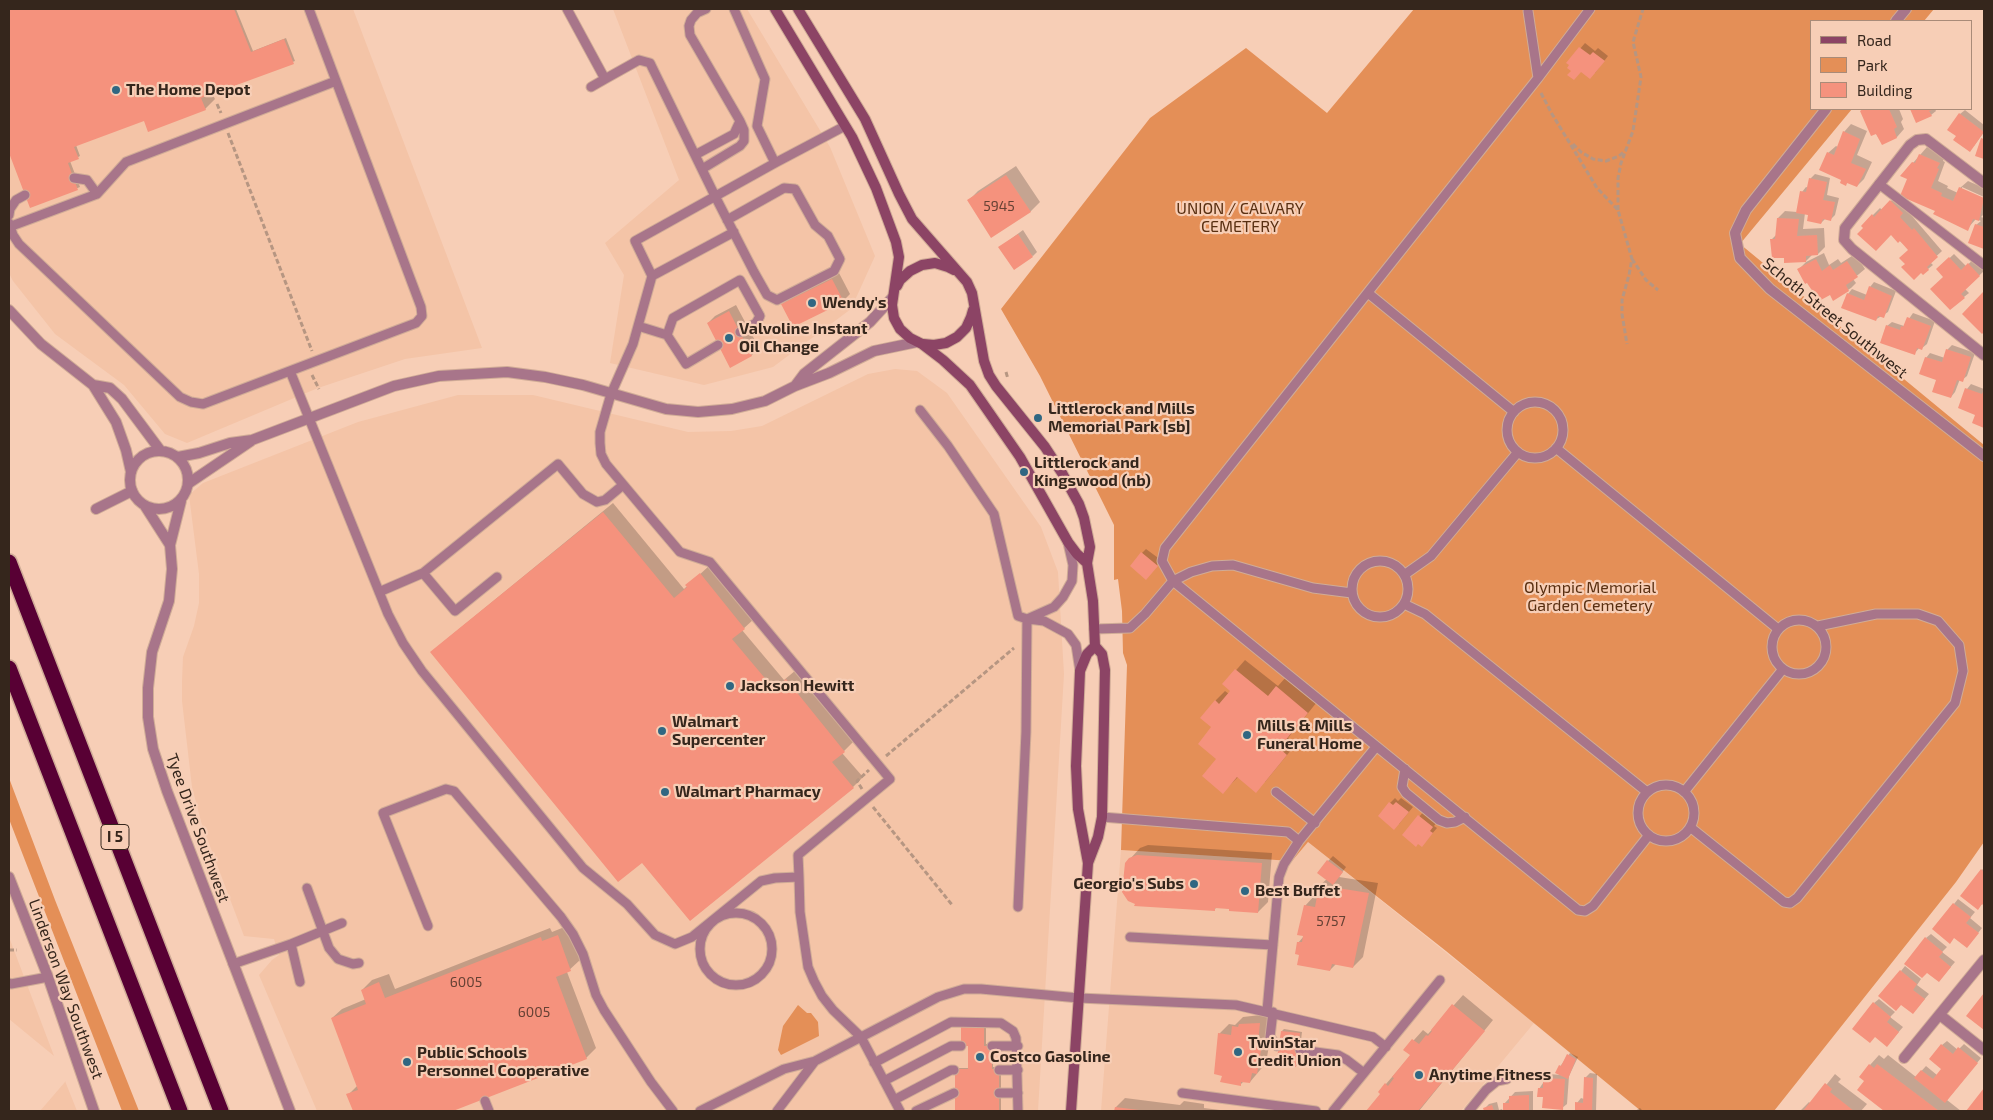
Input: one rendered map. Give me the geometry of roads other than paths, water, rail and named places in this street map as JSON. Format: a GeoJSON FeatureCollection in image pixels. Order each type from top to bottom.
{"type":"FeatureCollection","features":[{"type":"Feature","properties":{"kind":"highway","name":"I 5"},"geometry":{"type":"LineString","coordinates":[[9,562],[221,1111]]}},
{"type":"Feature","properties":{"kind":"highway","name":"I 5"},"geometry":{"type":"LineString","coordinates":[[9,668],[180,1111]]}},
{"type":"Feature","properties":{"kind":"main road"},"geometry":{"type":"LineString","coordinates":[[774,9],[845,126],[876,188],[896,242],[899,257],[892,305],[894,318],[900,329],[958,372],[985,404],[1033,476],[1068,542],[1087,563]]}},
{"type":"Feature","properties":{"kind":"main road"},"geometry":{"type":"LineString","coordinates":[[798,9],[865,120],[912,219],[967,282],[972,293],[984,361],[989,375],[1045,447],[1079,504],[1088,531],[1090,547],[1087,563],[1093,601],[1095,646],[1102,654],[1106,670],[1102,817],[1098,837],[1088,863]]}},
{"type":"Feature","properties":{"kind":"main road"},"geometry":{"type":"LineString","coordinates":[[893,294],[900,280],[910,271],[922,265],[935,263],[948,267],[960,274]]}},
{"type":"Feature","properties":{"kind":"main road"},"geometry":{"type":"LineString","coordinates":[[919,343],[934,345],[946,343],[957,337],[966,328],[971,317],[973,305]]}},
{"type":"Feature","properties":{"kind":"main road"},"geometry":{"type":"LineString","coordinates":[[1071,1111],[1088,863],[1078,809],[1076,766],[1080,671],[1087,654],[1095,646]]}},
{"type":"Feature","properties":{"kind":"street"},"geometry":{"type":"LineString","coordinates":[[1897,20],[1906,9]]}},
{"type":"Feature","properties":{"kind":"street","name":"Schoth Street Southwest"},"geometry":{"type":"LineString","coordinates":[[1825,110],[1746,210],[1735,232],[1740,258],[1770,289],[1984,456]]}},
{"type":"Feature","properties":{"kind":"street"},"geometry":{"type":"LineString","coordinates":[[1984,183],[1926,139],[1917,140],[1910,145],[1845,228],[1844,240],[1852,249],[1984,355]]}},
{"type":"Feature","properties":{"kind":"street"},"geometry":{"type":"LineString","coordinates":[[795,386],[810,369],[870,322],[893,294]]}},
{"type":"Feature","properties":{"kind":"street"},"geometry":{"type":"LineString","coordinates":[[9,310],[41,344],[94,384],[116,422],[126,450],[131,472]]}},
{"type":"Feature","properties":{"kind":"street"},"geometry":{"type":"LineString","coordinates":[[96,509],[132,491],[130,482],[131,472],[135,463],[142,456],[150,452],[160,450],[170,452],[178,457],[185,464],[189,483],[252,440],[394,386],[439,376],[507,372],[545,377],[583,385],[666,409],[698,412],[732,409],[765,401],[874,351],[919,343]]}},
{"type":"Feature","properties":{"kind":"street"},"geometry":{"type":"LineString","coordinates":[[94,384],[110,388],[122,399],[160,450]]}},
{"type":"Feature","properties":{"kind":"street"},"geometry":{"type":"LineString","coordinates":[[178,457],[199,453],[230,443],[252,440]]}},
{"type":"Feature","properties":{"kind":"street","name":"Tyee Drive Southwest"},"geometry":{"type":"LineString","coordinates":[[189,483],[181,501],[170,545],[172,569],[169,601],[152,652],[148,688],[148,717],[153,749],[167,791],[290,1111]]}},
{"type":"Feature","properties":{"kind":"street","name":"Tyee Drive Southwest"},"geometry":{"type":"LineString","coordinates":[[132,491],[170,545]]}},
{"type":"Feature","properties":{"kind":"street"},"geometry":{"type":"LineString","coordinates":[[144,506],[163,509],[181,501]]}},
{"type":"Feature","properties":{"kind":"street","name":"Linderson Way Southwest"},"geometry":{"type":"LineString","coordinates":[[9,877],[48,977],[94,1111]]}},
{"type":"Feature","properties":{"kind":"street"},"geometry":{"type":"LineString","coordinates":[[1904,1058],[1984,960]]}},
{"type":"Feature","properties":{"kind":"street"},"geometry":{"type":"LineString","coordinates":[[1940,1015],[1984,1050]]}},
{"type":"Feature","properties":{"kind":"lane"},"geometry":{"type":"LineString","coordinates":[[9,223],[9,227],[19,244],[180,397],[191,402],[203,404],[416,323],[422,316],[422,307],[308,9]]}},
{"type":"Feature","properties":{"kind":"lane"},"geometry":{"type":"LineString","coordinates":[[567,9],[605,79]]}},
{"type":"Feature","properties":{"kind":"lane"},"geometry":{"type":"LineString","coordinates":[[702,169],[740,146],[744,141],[744,130],[740,121],[690,34],[689,26],[691,20],[697,13],[706,9]]}},
{"type":"Feature","properties":{"kind":"lane"},"geometry":{"type":"LineString","coordinates":[[734,9],[765,79],[757,126],[775,162]]}},
{"type":"Feature","properties":{"kind":"lane"},"geometry":{"type":"LineString","coordinates":[[1590,9],[1538,78],[1165,548],[1162,561],[1173,581],[1578,910],[1585,911],[1593,906],[1649,835]]}},
{"type":"Feature","properties":{"kind":"lane"},"geometry":{"type":"LineString","coordinates":[[1528,11],[1538,78]]}},
{"type":"Feature","properties":{"kind":"lane"},"geometry":{"type":"LineString","coordinates":[[591,87],[640,60],[650,63],[727,220],[767,295],[777,300],[834,271],[840,259],[828,236],[815,225],[795,189],[784,188],[727,220]]}},
{"type":"Feature","properties":{"kind":"lane"},"geometry":{"type":"LineString","coordinates":[[9,227],[97,194],[126,162],[336,81]]}},
{"type":"Feature","properties":{"kind":"lane"},"geometry":{"type":"LineString","coordinates":[[695,154],[734,134],[740,121]]}},
{"type":"Feature","properties":{"kind":"lane"},"geometry":{"type":"LineString","coordinates":[[845,126],[775,162],[635,241],[652,276],[633,344],[611,394],[600,432],[600,443],[606,464],[680,552],[710,562],[890,779],[798,855],[798,878],[800,912],[808,967],[814,982],[833,1010],[861,1037],[900,1111]]}},
{"type":"Feature","properties":{"kind":"lane"},"geometry":{"type":"LineString","coordinates":[[74,178],[86,180],[97,194]]}},
{"type":"Feature","properties":{"kind":"lane"},"geometry":{"type":"LineString","coordinates":[[1879,184],[1984,266]]}},
{"type":"Feature","properties":{"kind":"lane"},"geometry":{"type":"LineString","coordinates":[[9,215],[10,209],[16,200],[25,195]]}},
{"type":"Feature","properties":{"kind":"lane"},"geometry":{"type":"LineString","coordinates":[[652,276],[734,232]]}},
{"type":"Feature","properties":{"kind":"lane"},"geometry":{"type":"LineString","coordinates":[[667,335],[673,318],[754,272]]}},
{"type":"Feature","properties":{"kind":"lane"},"geometry":{"type":"LineString","coordinates":[[740,280],[760,316],[756,323],[740,332]]}},
{"type":"Feature","properties":{"kind":"lane"},"geometry":{"type":"LineString","coordinates":[[1368,293],[1514,412]]}},
{"type":"Feature","properties":{"kind":"lane"},"geometry":{"type":"LineString","coordinates":[[638,326],[667,335],[686,364],[718,345]]}},
{"type":"Feature","properties":{"kind":"lane"},"geometry":{"type":"LineString","coordinates":[[290,371],[379,592],[402,643],[422,671],[583,868],[627,904],[654,936],[675,944],[692,937],[761,882],[775,878],[798,878]]}},
{"type":"Feature","properties":{"kind":"lane"},"geometry":{"type":"LineString","coordinates":[[1532,402],[1542,403],[1554,410],[1560,418],[1562,432],[1556,448],[1543,456],[1534,458],[1524,456],[1518,452],[1510,443],[1507,429],[1509,420],[1514,412],[1522,405],[1532,402]]}},
{"type":"Feature","properties":{"kind":"lane"},"geometry":{"type":"LineString","coordinates":[[920,410],[948,446],[994,514],[1018,616],[1044,621],[1068,634],[1076,645],[1080,671]]}},
{"type":"Feature","properties":{"kind":"lane"},"geometry":{"type":"LineString","coordinates":[[1556,448],[1778,629]]}},
{"type":"Feature","properties":{"kind":"lane"},"geometry":{"type":"LineString","coordinates":[[1404,574],[1431,556],[1518,452]]}},
{"type":"Feature","properties":{"kind":"lane"},"geometry":{"type":"LineString","coordinates":[[379,592],[423,573],[558,464],[583,494],[597,502],[605,500],[623,485]]}},
{"type":"Feature","properties":{"kind":"lane"},"geometry":{"type":"LineString","coordinates":[[1027,619],[1054,606],[1063,597],[1072,581],[1073,564],[1068,542]]}},
{"type":"Feature","properties":{"kind":"lane"},"geometry":{"type":"LineString","coordinates":[[1384,561],[1392,563],[1404,574],[1408,589],[1404,604],[1399,609],[1388,616],[1374,616],[1368,614],[1358,605],[1352,593],[1355,576],[1367,564],[1384,561]]}},
{"type":"Feature","properties":{"kind":"lane"},"geometry":{"type":"LineString","coordinates":[[1094,629],[1130,628],[1145,614],[1173,581],[1192,572],[1212,566],[1233,565],[1313,588],[1352,593]]}},
{"type":"Feature","properties":{"kind":"lane"},"geometry":{"type":"LineString","coordinates":[[423,573],[456,611],[497,577]]}},
{"type":"Feature","properties":{"kind":"lane"},"geometry":{"type":"LineString","coordinates":[[1404,604],[1425,614],[1648,792]]}},
{"type":"Feature","properties":{"kind":"lane"},"geometry":{"type":"LineString","coordinates":[[1690,827],[1784,902],[1790,903],[1797,898],[1955,703],[1963,671],[1959,645],[1938,621],[1918,614],[1876,614],[1818,626]]}},
{"type":"Feature","properties":{"kind":"lane"},"geometry":{"type":"LineString","coordinates":[[1018,907],[1022,850],[1027,619]]}},
{"type":"Feature","properties":{"kind":"lane"},"geometry":{"type":"LineString","coordinates":[[1801,619],[1810,621],[1818,626],[1826,640],[1825,657],[1821,664],[1807,674],[1790,673],[1783,669],[1773,656],[1772,648],[1773,639],[1778,629],[1791,621],[1801,619]]}},
{"type":"Feature","properties":{"kind":"lane"},"geometry":{"type":"LineString","coordinates":[[1684,792],[1783,669]]}},
{"type":"Feature","properties":{"kind":"lane"},"geometry":{"type":"LineString","coordinates":[[1276,1046],[1270,1037],[1270,1012],[1273,945],[1280,877],[1284,864],[1299,841],[1376,747]]}},
{"type":"Feature","properties":{"kind":"lane"},"geometry":{"type":"LineString","coordinates":[[1405,769],[1402,787],[1406,793],[1439,820],[1456,822],[1465,817]]}},
{"type":"Feature","properties":{"kind":"lane"},"geometry":{"type":"LineString","coordinates":[[1666,785],[1673,786],[1684,792],[1693,808],[1693,818],[1690,827],[1681,836],[1668,841],[1649,835],[1643,829],[1638,814],[1639,806],[1648,792],[1659,786],[1666,785]]}},
{"type":"Feature","properties":{"kind":"lane"},"geometry":{"type":"LineString","coordinates":[[428,926],[383,813],[446,789],[454,791],[562,917],[583,954],[596,995],[604,1010],[651,1082],[673,1111]]}},
{"type":"Feature","properties":{"kind":"lane"},"geometry":{"type":"LineString","coordinates":[[1276,792],[1314,823]]}},
{"type":"Feature","properties":{"kind":"lane"},"geometry":{"type":"LineString","coordinates":[[1102,817],[1288,832],[1299,841]]}},
{"type":"Feature","properties":{"kind":"lane"},"geometry":{"type":"LineString","coordinates":[[307,888],[329,948],[338,959],[353,964],[359,963]]}},
{"type":"Feature","properties":{"kind":"lane"},"geometry":{"type":"LineString","coordinates":[[737,912],[749,914],[760,921],[768,930],[772,942],[772,954],[768,966],[761,976],[750,983],[738,985],[722,982],[708,972],[702,962],[701,939],[706,929],[714,920],[725,914],[737,912]]}},
{"type":"Feature","properties":{"kind":"lane"},"geometry":{"type":"LineString","coordinates":[[233,964],[291,944],[342,923]]}},
{"type":"Feature","properties":{"kind":"lane"},"geometry":{"type":"LineString","coordinates":[[1130,936],[1273,945]]}},
{"type":"Feature","properties":{"kind":"lane"},"geometry":{"type":"LineString","coordinates":[[291,944],[300,982]]}},
{"type":"Feature","properties":{"kind":"lane"},"geometry":{"type":"LineString","coordinates":[[9,983],[48,977]]}},
{"type":"Feature","properties":{"kind":"lane"},"geometry":{"type":"LineString","coordinates":[[1333,1111],[1440,980]]}},
{"type":"Feature","properties":{"kind":"lane"},"geometry":{"type":"LineString","coordinates":[[700,1111],[784,1069],[815,1062],[938,997],[964,989],[1078,998],[1236,1005],[1373,1036],[1386,1046]]}},
{"type":"Feature","properties":{"kind":"lane"},"geometry":{"type":"LineString","coordinates":[[874,1063],[951,1022],[1001,1023],[1013,1032],[1018,1046],[1018,1111]]}},
{"type":"Feature","properties":{"kind":"lane"},"geometry":{"type":"LineString","coordinates":[[884,1081],[951,1046],[961,1046]]}},
{"type":"Feature","properties":{"kind":"lane"},"geometry":{"type":"LineString","coordinates":[[992,1046],[1018,1046]]}},
{"type":"Feature","properties":{"kind":"lane"},"geometry":{"type":"LineString","coordinates":[[1300,1050],[1338,1055],[1364,1073]]}},
{"type":"Feature","properties":{"kind":"lane"},"geometry":{"type":"LineString","coordinates":[[776,1111],[815,1062]]}},
{"type":"Feature","properties":{"kind":"lane"},"geometry":{"type":"LineString","coordinates":[[894,1100],[954,1070]]}},
{"type":"Feature","properties":{"kind":"lane"},"geometry":{"type":"LineString","coordinates":[[999,1070],[1018,1070]]}},
{"type":"Feature","properties":{"kind":"lane"},"geometry":{"type":"LineString","coordinates":[[1469,1111],[1486,1090],[1497,1082],[1507,1079]]}},
{"type":"Feature","properties":{"kind":"lane"},"geometry":{"type":"LineString","coordinates":[[916,1111],[954,1093]]}},
{"type":"Feature","properties":{"kind":"lane"},"geometry":{"type":"LineString","coordinates":[[999,1093],[1018,1093]]}},
{"type":"Feature","properties":{"kind":"lane"},"geometry":{"type":"LineString","coordinates":[[1182,1093],[1316,1111]]}},
{"type":"Feature","properties":{"kind":"lane"},"geometry":{"type":"LineString","coordinates":[[485,1101],[489,1111]]}},
{"type":"Feature","properties":{"kind":"place","name":"The Home Depot"},"geometry":{"type":"Point","coordinates":[116,90]}},
{"type":"Feature","properties":{"kind":"place","name":"Wendy's"},"geometry":{"type":"Point","coordinates":[812,303]}},
{"type":"Feature","properties":{"kind":"place","name":"Valvoline Instant Oil Change"},"geometry":{"type":"Point","coordinates":[729,338]}},
{"type":"Feature","properties":{"kind":"place","name":"Littlerock and Mills Memorial Park [sb]"},"geometry":{"type":"Point","coordinates":[1038,418]}},
{"type":"Feature","properties":{"kind":"place","name":"Littlerock and Kingswood (nb)"},"geometry":{"type":"Point","coordinates":[1024,472]}},
{"type":"Feature","properties":{"kind":"place","name":"Jackson Hewitt"},"geometry":{"type":"Point","coordinates":[730,686]}},
{"type":"Feature","properties":{"kind":"place","name":"Walmart Supercenter"},"geometry":{"type":"Point","coordinates":[662,731]}},
{"type":"Feature","properties":{"kind":"place","name":"Mills & Mills Funeral Home"},"geometry":{"type":"Point","coordinates":[1247,735]}},
{"type":"Feature","properties":{"kind":"place","name":"Walmart Pharmacy"},"geometry":{"type":"Point","coordinates":[665,792]}},
{"type":"Feature","properties":{"kind":"place","name":"Georgio's Subs"},"geometry":{"type":"Point","coordinates":[1194,884]}},
{"type":"Feature","properties":{"kind":"place","name":"Best Buffet"},"geometry":{"type":"Point","coordinates":[1245,891]}},
{"type":"Feature","properties":{"kind":"place","name":"TwinStar Credit Union"},"geometry":{"type":"Point","coordinates":[1238,1052]}},
{"type":"Feature","properties":{"kind":"place","name":"Costco Gasoline"},"geometry":{"type":"Point","coordinates":[980,1057]}},
{"type":"Feature","properties":{"kind":"place","name":"Public Schools Personnel Cooperative"},"geometry":{"type":"Point","coordinates":[407,1062]}},
{"type":"Feature","properties":{"kind":"place","name":"Anytime Fitness"},"geometry":{"type":"Point","coordinates":[1419,1075]}},
{"type":"Feature","properties":{"kind":"park label","name":"UNION / CALVARY CEMETERY"},"geometry":{"type":"Point","coordinates":[1240,218]}},
{"type":"Feature","properties":{"kind":"park label","name":"Olympic Memorial Garden Cemetery"},"geometry":{"type":"Point","coordinates":[1590,597]}}]}
